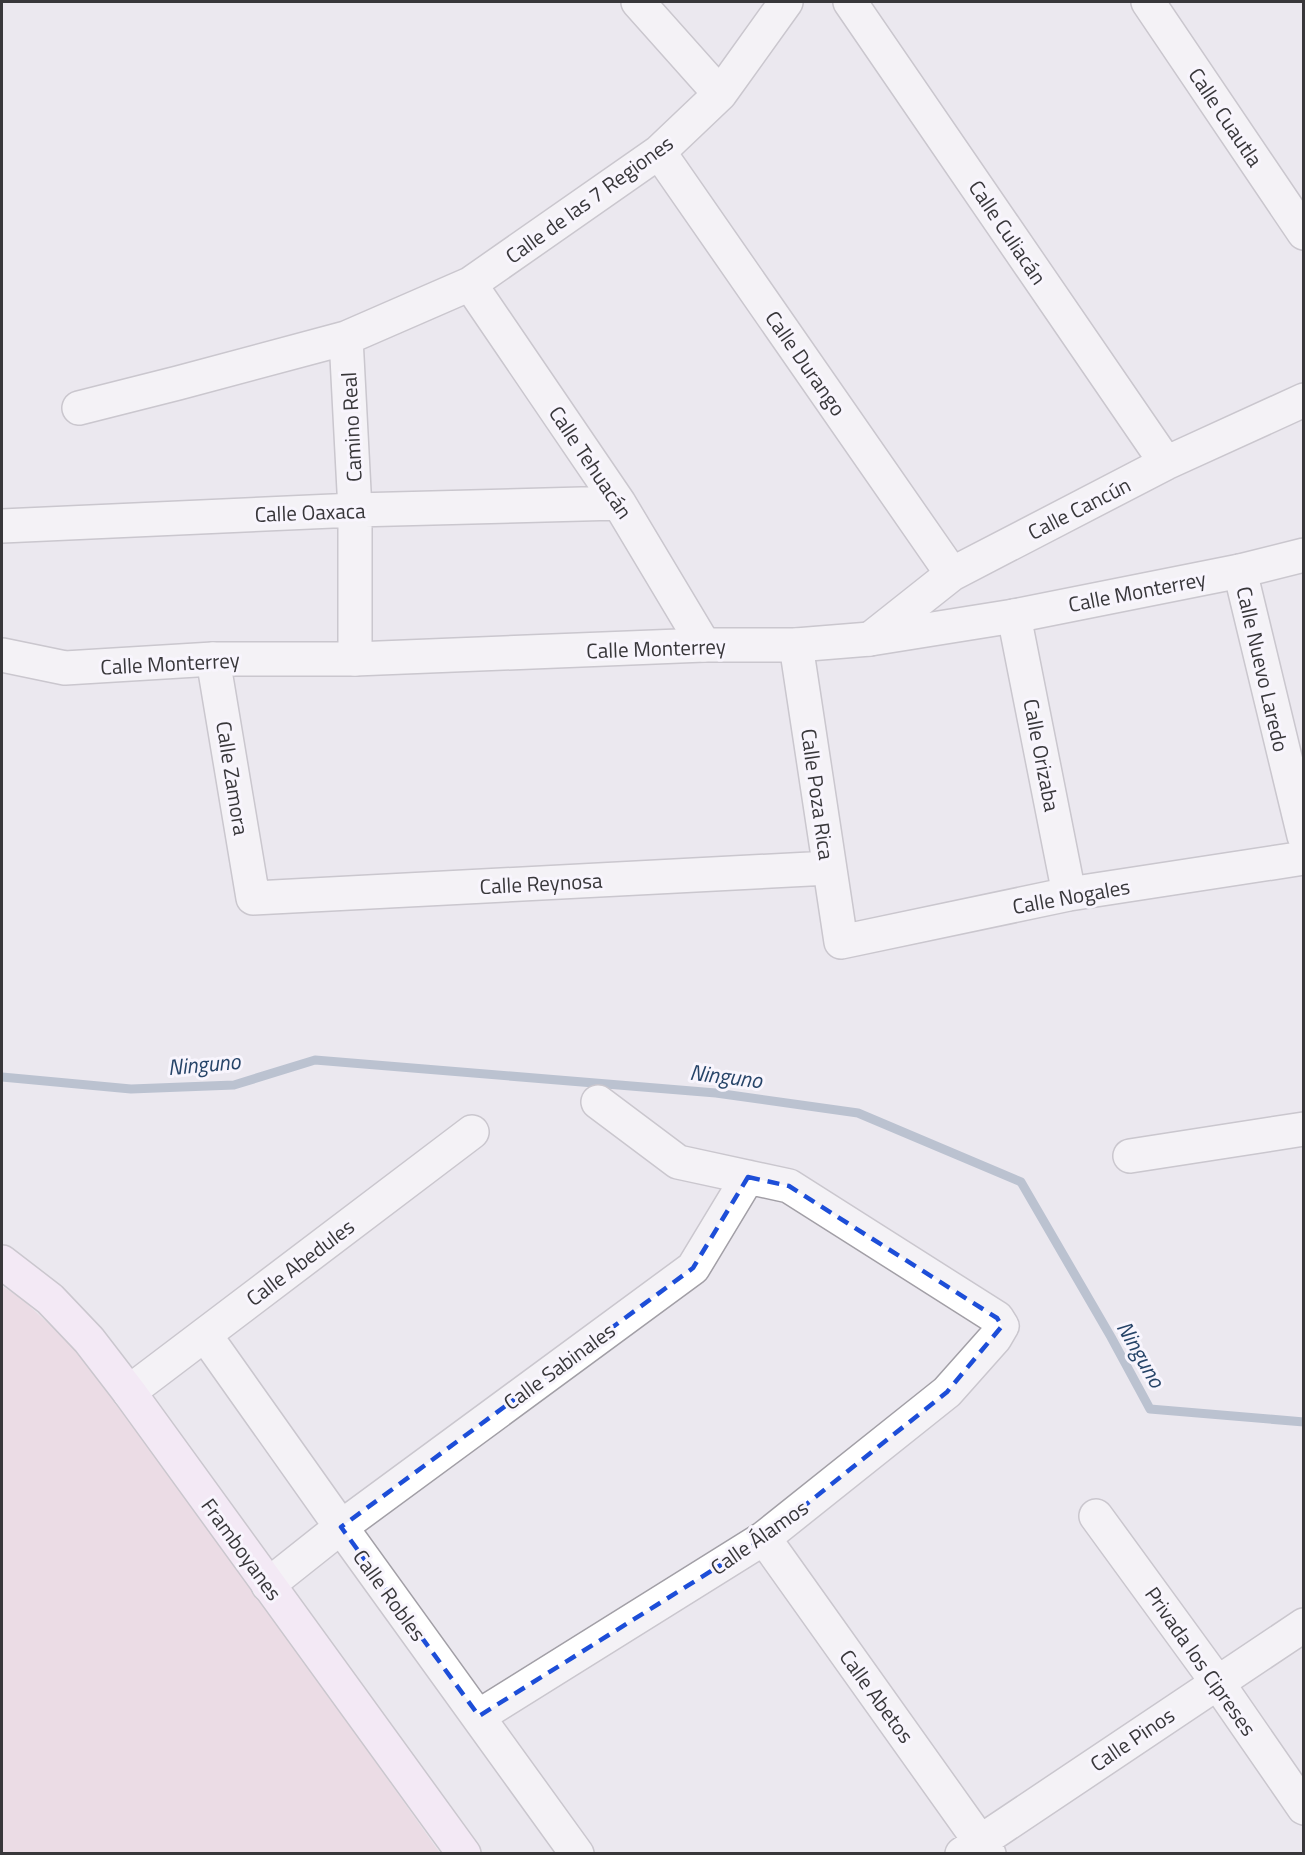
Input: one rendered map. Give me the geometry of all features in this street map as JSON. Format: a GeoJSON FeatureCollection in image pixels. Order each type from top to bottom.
{"type":"FeatureCollection","features":[{"type":"Feature","properties":{"kind":"main road","name":"Framboyanes"},"geometry":{"type":"LineString","coordinates":[[2,1262],[50,1299],[89,1340],[464,1854]]}},
{"type":"Feature","properties":{"kind":"street"},"geometry":{"type":"LineString","coordinates":[[638,2],[720,94]]}},
{"type":"Feature","properties":{"kind":"street","name":"Calle de las 7 Regiones"},"geometry":{"type":"LineString","coordinates":[[79,408],[346,338],[470,284],[659,152],[720,94],[786,2]]}},
{"type":"Feature","properties":{"kind":"street","name":"Calle Culiacán"},"geometry":{"type":"LineString","coordinates":[[850,2],[1166,463]]}},
{"type":"Feature","properties":{"kind":"street","name":"Calle Cuautla"},"geometry":{"type":"LineString","coordinates":[[1148,2],[1304,232]]}},
{"type":"Feature","properties":{"kind":"street","name":"Calle Durango"},"geometry":{"type":"LineString","coordinates":[[659,152],[952,574]]}},
{"type":"Feature","properties":{"kind":"street","name":"Calle Tehuacán"},"geometry":{"type":"LineString","coordinates":[[470,284],[620,503],[704,645]]}},
{"type":"Feature","properties":{"kind":"street","name":"Camino Real"},"geometry":{"type":"LineString","coordinates":[[346,338],[355,510],[354,659]]}},
{"type":"Feature","properties":{"kind":"street","name":"Calle Cancún"},"geometry":{"type":"LineString","coordinates":[[870,639],[952,574],[1166,463],[1304,400]]}},
{"type":"Feature","properties":{"kind":"street","name":"Calle Oaxaca"},"geometry":{"type":"LineString","coordinates":[[2,526],[355,510],[620,503]]}},
{"type":"Feature","properties":{"kind":"street","name":"Calle Monterrey"},"geometry":{"type":"LineString","coordinates":[[2,656],[65,668],[213,659],[354,659],[704,645],[796,645],[870,639],[1014,616],[1240,571],[1304,555]]}},
{"type":"Feature","properties":{"kind":"street","name":"Calle Nuevo Laredo"},"geometry":{"type":"LineString","coordinates":[[1240,571],[1304,837]]}},
{"type":"Feature","properties":{"kind":"street","name":"Calle Orizaba"},"geometry":{"type":"LineString","coordinates":[[1014,616],[1069,894]]}},
{"type":"Feature","properties":{"kind":"street","name":"Calle Poza Rica"},"geometry":{"type":"LineString","coordinates":[[796,645],[841,942]]}},
{"type":"Feature","properties":{"kind":"street","name":"Calle Zamora"},"geometry":{"type":"LineString","coordinates":[[213,659],[253,898]]}},
{"type":"Feature","properties":{"kind":"street","name":"Calle Nogales"},"geometry":{"type":"LineString","coordinates":[[841,942],[1069,894],[1304,858]]}},
{"type":"Feature","properties":{"kind":"street","name":"Calle Reynosa"},"geometry":{"type":"LineString","coordinates":[[253,898],[829,868]]}},
{"type":"Feature","properties":{"kind":"street"},"geometry":{"type":"LineString","coordinates":[[598,1102],[678,1162],[748,1177]]}},
{"type":"Feature","properties":{"kind":"street"},"geometry":{"type":"LineString","coordinates":[[1130,1156],[1304,1129]]}},
{"type":"Feature","properties":{"kind":"street","name":"Calle Abedules"},"geometry":{"type":"LineString","coordinates":[[129,1392],[472,1132]]}},
{"type":"Feature","properties":{"kind":"street","name":"Calle Álamos"},"geometry":{"type":"LineString","coordinates":[[479,1716],[764,1538],[947,1392],[995,1338],[1002,1326],[997,1318],[789,1186],[748,1177]]}},
{"type":"Feature","properties":{"kind":"street","name":"Calle Sabinales"},"geometry":{"type":"LineString","coordinates":[[268,1585],[341,1527],[693,1268],[748,1177]]}},
{"type":"Feature","properties":{"kind":"street","name":"Calle Robles"},"geometry":{"type":"LineString","coordinates":[[205,1335],[577,1854]]}},
{"type":"Feature","properties":{"kind":"street","name":"Privada los Cipreses"},"geometry":{"type":"LineString","coordinates":[[1096,1516],[1217,1682],[1304,1808]]}},
{"type":"Feature","properties":{"kind":"street","name":"Calle Abetos"},"geometry":{"type":"LineString","coordinates":[[764,1538],[977,1849]]}},
{"type":"Feature","properties":{"kind":"street","name":"Calle Pinos"},"geometry":{"type":"LineString","coordinates":[[977,1849],[1217,1682],[1304,1625]]}},
{"type":"Feature","properties":{"kind":"highlighted area"},"geometry":{"type":"Polygon","coordinates":[[[748,1177],[789,1186],[997,1318],[1002,1326],[947,1392],[764,1538],[479,1716],[341,1527],[693,1268],[748,1177]]]}},
{"type":"Feature","properties":{"kind":"shaded area"},"geometry":{"type":"Polygon","coordinates":[[[2,1286],[22,1299],[82,1355],[143,1434],[440,1853],[2,1853],[2,1286]]]}},
{"type":"Feature","properties":{"kind":"waterway","name":"Ninguno"},"geometry":{"type":"LineString","coordinates":[[2,1077],[131,1089],[234,1085],[315,1060],[716,1093],[858,1113],[1021,1182],[1150,1409],[1304,1422]]}}]}
